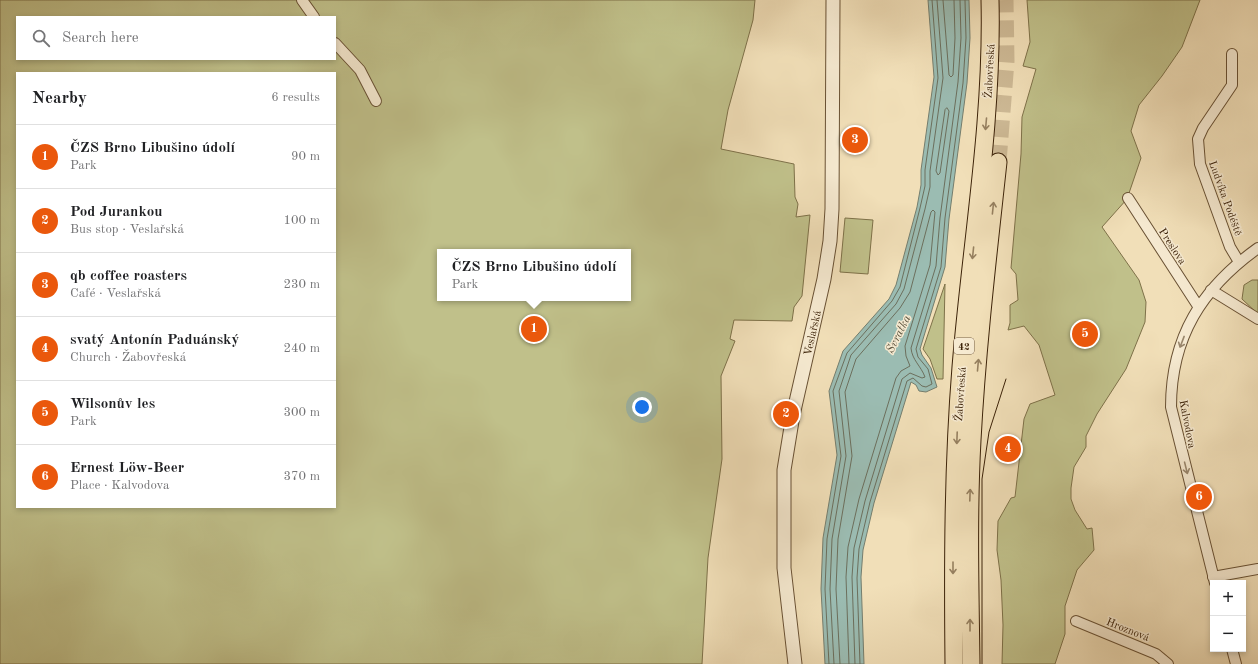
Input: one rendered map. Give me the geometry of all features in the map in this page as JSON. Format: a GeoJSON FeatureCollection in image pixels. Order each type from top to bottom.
{"type":"FeatureCollection","features":[{"type":"Feature","properties":{"kind":"highway","name":"Žabovřeská"},"geometry":{"type":"LineString","coordinates":[[954,664],[954,504],[958,407],[989,88],[991,29],[990,0]]}},
{"type":"Feature","properties":{"kind":"highway","name":"Žabovřeská"},"geometry":{"type":"LineString","coordinates":[[970,664],[970,501],[973,433],[977,366],[998,162]]}},
{"type":"Feature","properties":{"kind":"street"},"geometry":{"type":"LineString","coordinates":[[302,0],[313,16]]}},
{"type":"Feature","properties":{"kind":"street","name":"Veslařská"},"geometry":{"type":"LineString","coordinates":[[795,664],[784,568],[784,470],[793,415],[824,278],[830,240],[832,209],[833,0]]}},
{"type":"Feature","properties":{"kind":"street"},"geometry":{"type":"LineString","coordinates":[[336,44],[360,70],[376,101]]}},
{"type":"Feature","properties":{"kind":"street","name":"Ludvíka Podéště"},"geometry":{"type":"LineString","coordinates":[[1232,54],[1232,85],[1203,128],[1198,139],[1198,151],[1203,172],[1230,247],[1239,262]]}},
{"type":"Feature","properties":{"kind":"street","name":"Preslova"},"geometry":{"type":"LineString","coordinates":[[1128,198],[1198,306]]}},
{"type":"Feature","properties":{"kind":"street","name":"Kalvodova"},"geometry":{"type":"LineString","coordinates":[[1214,580],[1171,407],[1171,381],[1177,354],[1198,306],[1211,290],[1239,262],[1258,248]]}},
{"type":"Feature","properties":{"kind":"street"},"geometry":{"type":"LineString","coordinates":[[1211,290],[1258,319]]}},
{"type":"Feature","properties":{"kind":"street"},"geometry":{"type":"LineString","coordinates":[[1214,580],[1258,569]]}},
{"type":"Feature","properties":{"kind":"street","name":"Hroznová"},"geometry":{"type":"LineString","coordinates":[[1076,621],[1156,654],[1168,664]]}},
{"type":"Feature","properties":{"kind":"street"},"geometry":{"type":"LineString","coordinates":[[1233,652],[1236,664]]}},
{"type":"Feature","properties":{"kind":"green space"},"geometry":{"type":"Polygon","coordinates":[[[0,0],[755,0],[753,20],[728,110],[721,149],[794,164],[795,197],[798,204],[796,217],[810,215],[802,296],[794,307],[792,321],[734,320],[730,339],[735,341],[721,376],[722,459],[708,558],[702,664],[0,664],[0,0]]]}},
{"type":"Feature","properties":{"kind":"green space"},"geometry":{"type":"Polygon","coordinates":[[[1027,0],[1200,0],[1182,47],[1162,76],[1139,105],[1131,131],[1141,158],[1127,199],[1102,227],[1139,280],[1146,302],[1145,322],[1126,369],[1097,414],[1086,436],[1086,447],[1074,467],[1071,499],[1075,510],[1087,529],[1092,528],[1094,550],[1077,570],[1065,606],[1065,634],[1055,664],[1002,664],[1003,625],[1001,580],[997,550],[998,521],[1011,498],[1015,497],[1024,419],[1030,404],[1055,395],[1039,345],[1024,326],[1008,330],[1010,323],[1010,305],[1018,300],[1016,274],[1011,268],[1021,154],[1022,117],[1036,69],[1023,66],[1030,42],[1027,0]]]}},
{"type":"Feature","properties":{"kind":"green space"},"geometry":{"type":"Polygon","coordinates":[[[845,218],[873,220],[868,274],[840,272],[845,218]]]}},
{"type":"Feature","properties":{"kind":"green space"},"geometry":{"type":"Polygon","coordinates":[[[1252,280],[1258,280],[1258,314],[1242,299],[1244,285],[1252,280]]]}},
{"type":"Feature","properties":{"kind":"green space"},"geometry":{"type":"Polygon","coordinates":[[[945,284],[943,379],[937,379],[930,359],[923,349],[945,284]]]}},
{"type":"Feature","properties":{"kind":"water","name":"Svratka"},"geometry":{"type":"Polygon","coordinates":[[[928,0],[969,0],[970,38],[967,83],[949,219],[945,267],[920,349],[922,355],[931,368],[937,387],[926,392],[919,391],[916,385],[911,382],[874,503],[863,550],[861,577],[864,664],[825,664],[821,589],[823,538],[837,455],[829,391],[843,351],[889,299],[896,285],[917,207],[934,77],[928,0]]]}},
{"type":"Feature","properties":{"kind":"tunnel"},"geometry":{"type":"LineString","coordinates":[[998,162],[1006,61],[1005,0]]}},
{"type":"Feature","properties":{"kind":"tram line"},"geometry":{"type":"LineString","coordinates":[[982,664],[982,479],[989,432],[1006,379]]}},
{"type":"Feature","properties":{"kind":"place","name":"qb coffee roasters"},"geometry":{"type":"Point","coordinates":[855,140]}},
{"type":"Feature","properties":{"kind":"place","name":"ČZS Brno Libušino údolí"},"geometry":{"type":"Point","coordinates":[534,329]}},
{"type":"Feature","properties":{"kind":"place","name":"Wilsonův les"},"geometry":{"type":"Point","coordinates":[1085,334]}},
{"type":"Feature","properties":{"kind":"place","name":"Pod Jurankou"},"geometry":{"type":"Point","coordinates":[786,414]}},
{"type":"Feature","properties":{"kind":"place","name":"svatý Antonín Paduánský"},"geometry":{"type":"Point","coordinates":[1008,449]}},
{"type":"Feature","properties":{"kind":"place","name":"Ernest Löw-Beer"},"geometry":{"type":"Point","coordinates":[1199,497]}}]}
